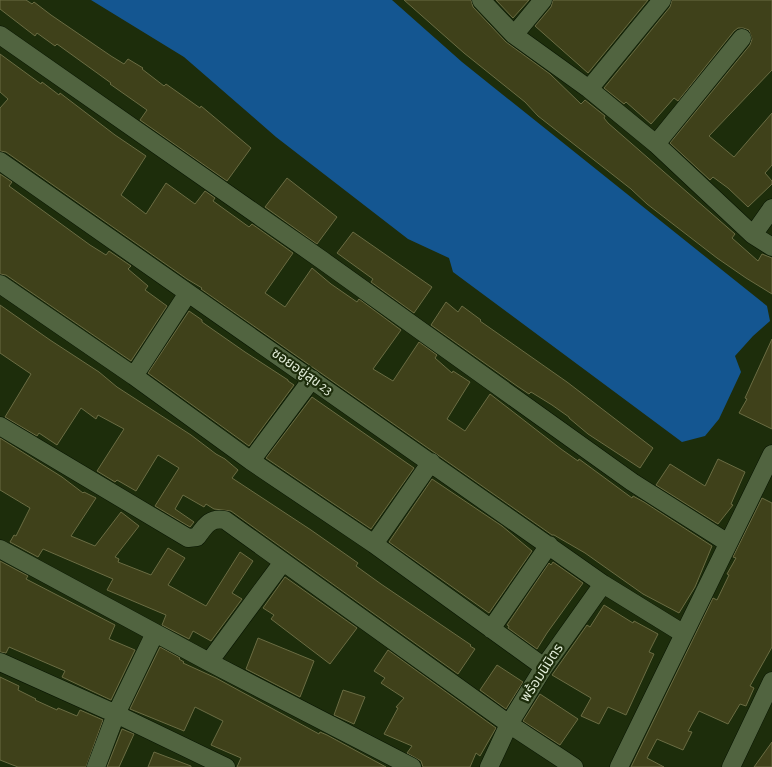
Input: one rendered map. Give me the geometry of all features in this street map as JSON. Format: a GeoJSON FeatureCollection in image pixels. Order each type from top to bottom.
{"type":"FeatureCollection","features":[{"type":"Feature","properties":{"kind":"street"},"geometry":{"type":"LineString","coordinates":[[481,0],[514,35],[589,89],[656,144],[753,235],[772,247]]}},
{"type":"Feature","properties":{"kind":"street"},"geometry":{"type":"LineString","coordinates":[[514,35],[543,0]]}},
{"type":"Feature","properties":{"kind":"street"},"geometry":{"type":"LineString","coordinates":[[589,89],[662,0]]}},
{"type":"Feature","properties":{"kind":"street"},"geometry":{"type":"LineString","coordinates":[[0,35],[322,260],[632,482],[728,543]]}},
{"type":"Feature","properties":{"kind":"street"},"geometry":{"type":"LineString","coordinates":[[656,144],[742,38]]}},
{"type":"Feature","properties":{"kind":"street","name":"ซอยอยู่สุข 23"},"geometry":{"type":"LineString","coordinates":[[0,161],[603,584],[684,634]]}},
{"type":"Feature","properties":{"kind":"street"},"geometry":{"type":"LineString","coordinates":[[753,235],[772,208]]}},
{"type":"Feature","properties":{"kind":"street"},"geometry":{"type":"LineString","coordinates":[[0,284],[134,376],[251,461],[374,544],[544,667]]}},
{"type":"Feature","properties":{"kind":"street"},"geometry":{"type":"LineString","coordinates":[[134,376],[188,293]]}},
{"type":"Feature","properties":{"kind":"street"},"geometry":{"type":"LineString","coordinates":[[251,461],[312,379]]}},
{"type":"Feature","properties":{"kind":"street"},"geometry":{"type":"LineString","coordinates":[[0,426],[184,537],[195,539],[211,521],[216,519],[225,520],[510,724],[574,767]]}},
{"type":"Feature","properties":{"kind":"street"},"geometry":{"type":"LineString","coordinates":[[618,767],[772,454]]}},
{"type":"Feature","properties":{"kind":"street"},"geometry":{"type":"LineString","coordinates":[[374,544],[431,462]]}},
{"type":"Feature","properties":{"kind":"street"},"geometry":{"type":"LineString","coordinates":[[491,629],[549,545]]}},
{"type":"Feature","properties":{"kind":"street"},"geometry":{"type":"LineString","coordinates":[[0,550],[209,662],[412,767]]}},
{"type":"Feature","properties":{"kind":"street"},"geometry":{"type":"LineString","coordinates":[[209,662],[283,562]]}},
{"type":"Feature","properties":{"kind":"street","name":"พร้อมนิมิตร"},"geometry":{"type":"LineString","coordinates":[[489,767],[510,724],[544,667],[603,584]]}},
{"type":"Feature","properties":{"kind":"street"},"geometry":{"type":"LineString","coordinates":[[96,767],[116,714],[154,633]]}},
{"type":"Feature","properties":{"kind":"street"},"geometry":{"type":"LineString","coordinates":[[0,662],[116,714],[226,767]]}},
{"type":"Feature","properties":{"kind":"street"},"geometry":{"type":"LineString","coordinates":[[731,767],[772,681]]}},
{"type":"Feature","properties":{"kind":"water"},"geometry":{"type":"Polygon","coordinates":[[[91,0],[392,0],[462,62],[767,306],[770,321],[735,356],[741,372],[719,419],[705,436],[682,442],[453,272],[449,258],[408,239],[276,137],[184,57],[91,0]]]}},
{"type":"Feature","properties":{"kind":"building"},"geometry":{"type":"Polygon","coordinates":[[[0,0],[26,0],[32,4],[34,2],[111,56],[124,64],[128,59],[143,68],[164,86],[166,84],[200,108],[201,106],[251,148],[227,181],[140,120],[147,110],[57,44],[55,46],[37,33],[35,36],[0,9],[0,0]]]}},
{"type":"Feature","properties":{"kind":"building"},"geometry":{"type":"Polygon","coordinates":[[[404,0],[471,0],[473,7],[506,42],[550,74],[581,104],[585,100],[605,116],[604,118],[608,123],[735,234],[732,238],[758,261],[762,254],[772,258],[772,294],[717,258],[647,204],[631,189],[538,116],[525,102],[464,53],[404,0]]]}},
{"type":"Feature","properties":{"kind":"building"},"geometry":{"type":"Polygon","coordinates":[[[496,0],[529,0],[513,18],[496,0]]]}},
{"type":"Feature","properties":{"kind":"building"},"geometry":{"type":"Polygon","coordinates":[[[553,0],[648,0],[588,73],[535,26],[551,7],[553,0]]]}},
{"type":"Feature","properties":{"kind":"building"},"geometry":{"type":"Polygon","coordinates":[[[672,0],[772,0],[772,70],[709,136],[734,157],[772,113],[772,165],[765,173],[772,181],[772,184],[748,207],[713,177],[710,180],[670,143],[750,45],[752,39],[749,30],[738,28],[734,31],[678,101],[674,98],[651,124],[626,102],[624,104],[604,88],[670,7],[672,0]]]}},
{"type":"Feature","properties":{"kind":"building"},"geometry":{"type":"Polygon","coordinates":[[[0,54],[41,84],[42,82],[59,95],[60,93],[146,156],[121,195],[146,214],[166,183],[195,204],[205,191],[215,198],[213,201],[249,227],[252,224],[293,253],[265,293],[285,307],[312,268],[331,284],[357,302],[359,299],[401,330],[373,369],[393,381],[419,342],[437,355],[435,358],[452,373],[453,371],[470,382],[447,419],[465,431],[490,394],[561,449],[578,461],[579,459],[632,498],[633,496],[644,502],[712,546],[695,587],[679,613],[643,594],[585,553],[552,535],[202,288],[6,152],[0,151],[0,108],[8,99],[0,92],[0,54]]]}},
{"type":"Feature","properties":{"kind":"building"},"geometry":{"type":"Polygon","coordinates":[[[0,174],[12,182],[9,186],[90,245],[106,255],[109,251],[131,266],[128,269],[148,286],[145,290],[167,306],[131,361],[6,275],[0,274],[0,174]]]}},
{"type":"Feature","properties":{"kind":"building"},"geometry":{"type":"Polygon","coordinates":[[[287,178],[337,217],[317,244],[265,207],[287,178]]]}},
{"type":"Feature","properties":{"kind":"building"},"geometry":{"type":"Polygon","coordinates":[[[353,232],[432,287],[414,313],[371,282],[373,279],[337,253],[353,232]]]}},
{"type":"Feature","properties":{"kind":"building"},"geometry":{"type":"Polygon","coordinates":[[[446,302],[458,312],[462,306],[480,321],[567,382],[653,448],[640,468],[588,434],[552,405],[531,392],[529,394],[431,325],[446,302]]]}},
{"type":"Feature","properties":{"kind":"building"},"geometry":{"type":"Polygon","coordinates":[[[0,305],[99,372],[117,387],[225,459],[238,470],[232,478],[311,530],[358,563],[356,566],[381,584],[471,645],[475,649],[458,674],[231,511],[214,509],[206,504],[204,507],[183,495],[175,509],[194,522],[190,527],[155,506],[179,468],[158,455],[136,491],[117,480],[115,482],[97,471],[124,429],[98,415],[96,419],[81,408],[57,445],[39,433],[37,436],[5,417],[31,374],[0,353],[0,305]]]}},
{"type":"Feature","properties":{"kind":"building"},"geometry":{"type":"Polygon","coordinates":[[[189,311],[202,320],[202,322],[294,385],[249,446],[148,373],[189,311]]]}},
{"type":"Feature","properties":{"kind":"building"},"geometry":{"type":"Polygon","coordinates":[[[772,339],[772,429],[739,413],[747,399],[745,398],[772,339]]]}},
{"type":"Feature","properties":{"kind":"building"},"geometry":{"type":"Polygon","coordinates":[[[312,397],[414,468],[371,529],[266,458],[312,397]]]}},
{"type":"Feature","properties":{"kind":"building"},"geometry":{"type":"Polygon","coordinates":[[[0,438],[62,477],[83,493],[96,498],[71,536],[95,546],[121,512],[139,526],[115,557],[119,559],[118,562],[151,575],[168,548],[185,558],[168,585],[206,606],[240,552],[253,561],[232,593],[242,599],[211,641],[193,631],[189,639],[162,625],[166,615],[107,590],[113,579],[43,549],[38,557],[10,542],[14,535],[16,536],[30,508],[0,490],[0,438]]]}},
{"type":"Feature","properties":{"kind":"building"},"geometry":{"type":"Polygon","coordinates":[[[718,459],[745,472],[731,504],[733,505],[718,524],[656,485],[670,464],[705,486],[718,459]]]}},
{"type":"Feature","properties":{"kind":"building"},"geometry":{"type":"Polygon","coordinates":[[[432,479],[502,526],[532,551],[489,613],[389,542],[432,479]]]}},
{"type":"Feature","properties":{"kind":"building"},"geometry":{"type":"Polygon","coordinates":[[[762,498],[772,503],[772,647],[750,686],[754,688],[746,706],[740,704],[728,724],[699,711],[688,731],[692,732],[683,750],[657,739],[647,758],[664,767],[631,767],[713,598],[717,600],[729,575],[727,574],[736,558],[733,557],[762,498]]]}},
{"type":"Feature","properties":{"kind":"building"},"geometry":{"type":"Polygon","coordinates":[[[0,561],[28,576],[26,579],[115,625],[109,639],[135,650],[111,700],[62,677],[65,671],[9,647],[6,653],[0,652],[0,561]]]}},
{"type":"Feature","properties":{"kind":"building"},"geometry":{"type":"Polygon","coordinates":[[[553,562],[583,583],[537,649],[508,628],[509,626],[507,625],[549,563],[551,565],[553,562]]]}},
{"type":"Feature","properties":{"kind":"building"},"geometry":{"type":"Polygon","coordinates":[[[285,577],[357,628],[330,664],[271,619],[274,615],[263,608],[285,577]]]}},
{"type":"Feature","properties":{"kind":"building"},"geometry":{"type":"Polygon","coordinates":[[[604,605],[633,623],[634,621],[658,634],[649,652],[654,654],[626,715],[608,707],[599,724],[581,716],[591,698],[552,675],[587,625],[590,627],[604,605]]]}},
{"type":"Feature","properties":{"kind":"building"},"geometry":{"type":"Polygon","coordinates":[[[258,638],[314,661],[300,697],[246,669],[258,638]]]}},
{"type":"Feature","properties":{"kind":"building"},"geometry":{"type":"Polygon","coordinates":[[[160,647],[180,658],[183,663],[216,678],[319,734],[320,732],[327,735],[386,767],[237,767],[241,758],[211,745],[223,721],[195,707],[184,731],[130,709],[160,647]]]}},
{"type":"Feature","properties":{"kind":"building"},"geometry":{"type":"Polygon","coordinates":[[[388,650],[496,728],[480,756],[476,753],[470,767],[423,767],[421,761],[407,753],[412,746],[384,734],[398,708],[396,707],[404,698],[381,683],[385,678],[374,671],[388,650]]]}},
{"type":"Feature","properties":{"kind":"building"},"geometry":{"type":"Polygon","coordinates":[[[497,665],[523,682],[506,709],[480,690],[497,665]]]}},
{"type":"Feature","properties":{"kind":"building"},"geometry":{"type":"Polygon","coordinates":[[[0,677],[19,686],[18,690],[35,700],[57,710],[58,708],[77,716],[80,710],[103,720],[86,767],[18,767],[0,760],[0,677]]]}},
{"type":"Feature","properties":{"kind":"building"},"geometry":{"type":"Polygon","coordinates":[[[343,690],[365,697],[354,724],[334,715],[343,690]]]}},
{"type":"Feature","properties":{"kind":"building"},"geometry":{"type":"Polygon","coordinates":[[[540,694],[578,719],[560,745],[523,721],[540,694]]]}},
{"type":"Feature","properties":{"kind":"building"},"geometry":{"type":"Polygon","coordinates":[[[122,729],[134,734],[119,767],[107,767],[122,729]]]}},
{"type":"Feature","properties":{"kind":"building"},"geometry":{"type":"Polygon","coordinates":[[[772,742],[772,767],[754,767],[772,742]]]}},
{"type":"Feature","properties":{"kind":"building"},"geometry":{"type":"Polygon","coordinates":[[[154,752],[191,766],[191,767],[148,767],[154,752]]]}}]}
